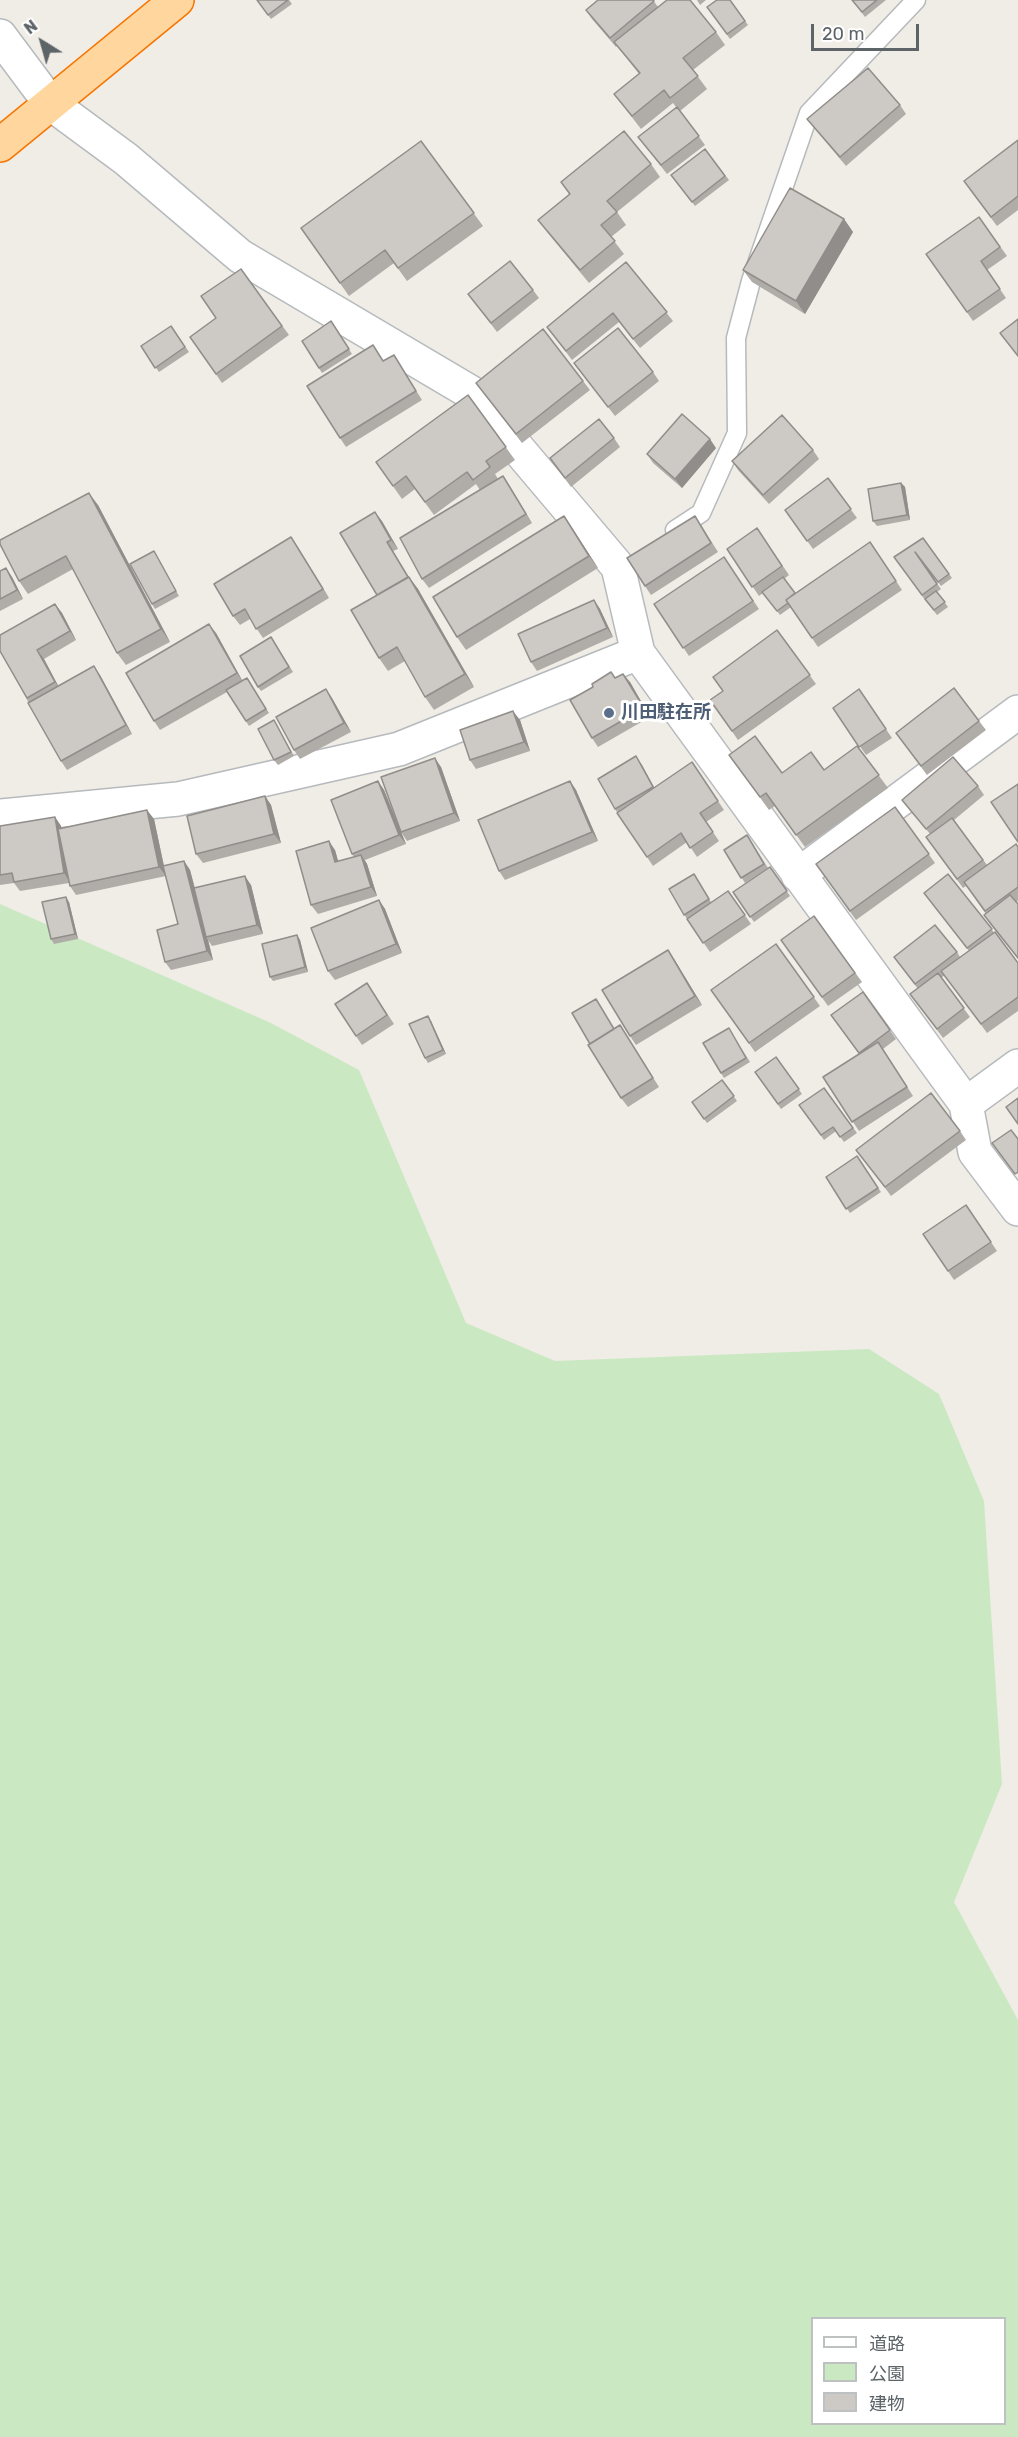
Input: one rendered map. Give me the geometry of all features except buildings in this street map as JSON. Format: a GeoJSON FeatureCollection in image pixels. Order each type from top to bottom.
{"type":"FeatureCollection","features":[{"type":"Feature","properties":{"kind":"highway"},"geometry":{"type":"LineString","coordinates":[[0,144],[177,0]]}},
{"type":"Feature","properties":{"kind":"street"},"geometry":{"type":"LineString","coordinates":[[0,36],[50,103],[126,159],[240,256],[470,392],[627,561],[638,653],[966,1104],[975,1152],[1018,1209]]}},
{"type":"Feature","properties":{"kind":"street"},"geometry":{"type":"LineString","coordinates":[[0,816],[178,799],[399,749],[638,653]]}},
{"type":"Feature","properties":{"kind":"street"},"geometry":{"type":"LineString","coordinates":[[798,875],[1018,712]]}},
{"type":"Feature","properties":{"kind":"street"},"geometry":{"type":"LineString","coordinates":[[966,1104],[1018,1066]]}},
{"type":"Feature","properties":{"kind":"lane"},"geometry":{"type":"LineString","coordinates":[[664,537],[701,513],[737,433],[735,338],[750,280],[809,113],[916,0]]}},
{"type":"Feature","properties":{"kind":"green space"},"geometry":{"type":"Polygon","coordinates":[[[0,904],[271,1023],[359,1070],[466,1323],[555,1361],[869,1349],[939,1394],[984,1501],[1002,1784],[954,1902],[1018,2020],[1018,2437],[0,2437],[0,904]]]}},
{"type":"Feature","properties":{"kind":"place","name":"川田駐在所"},"geometry":{"type":"Point","coordinates":[609,713]}}]}
